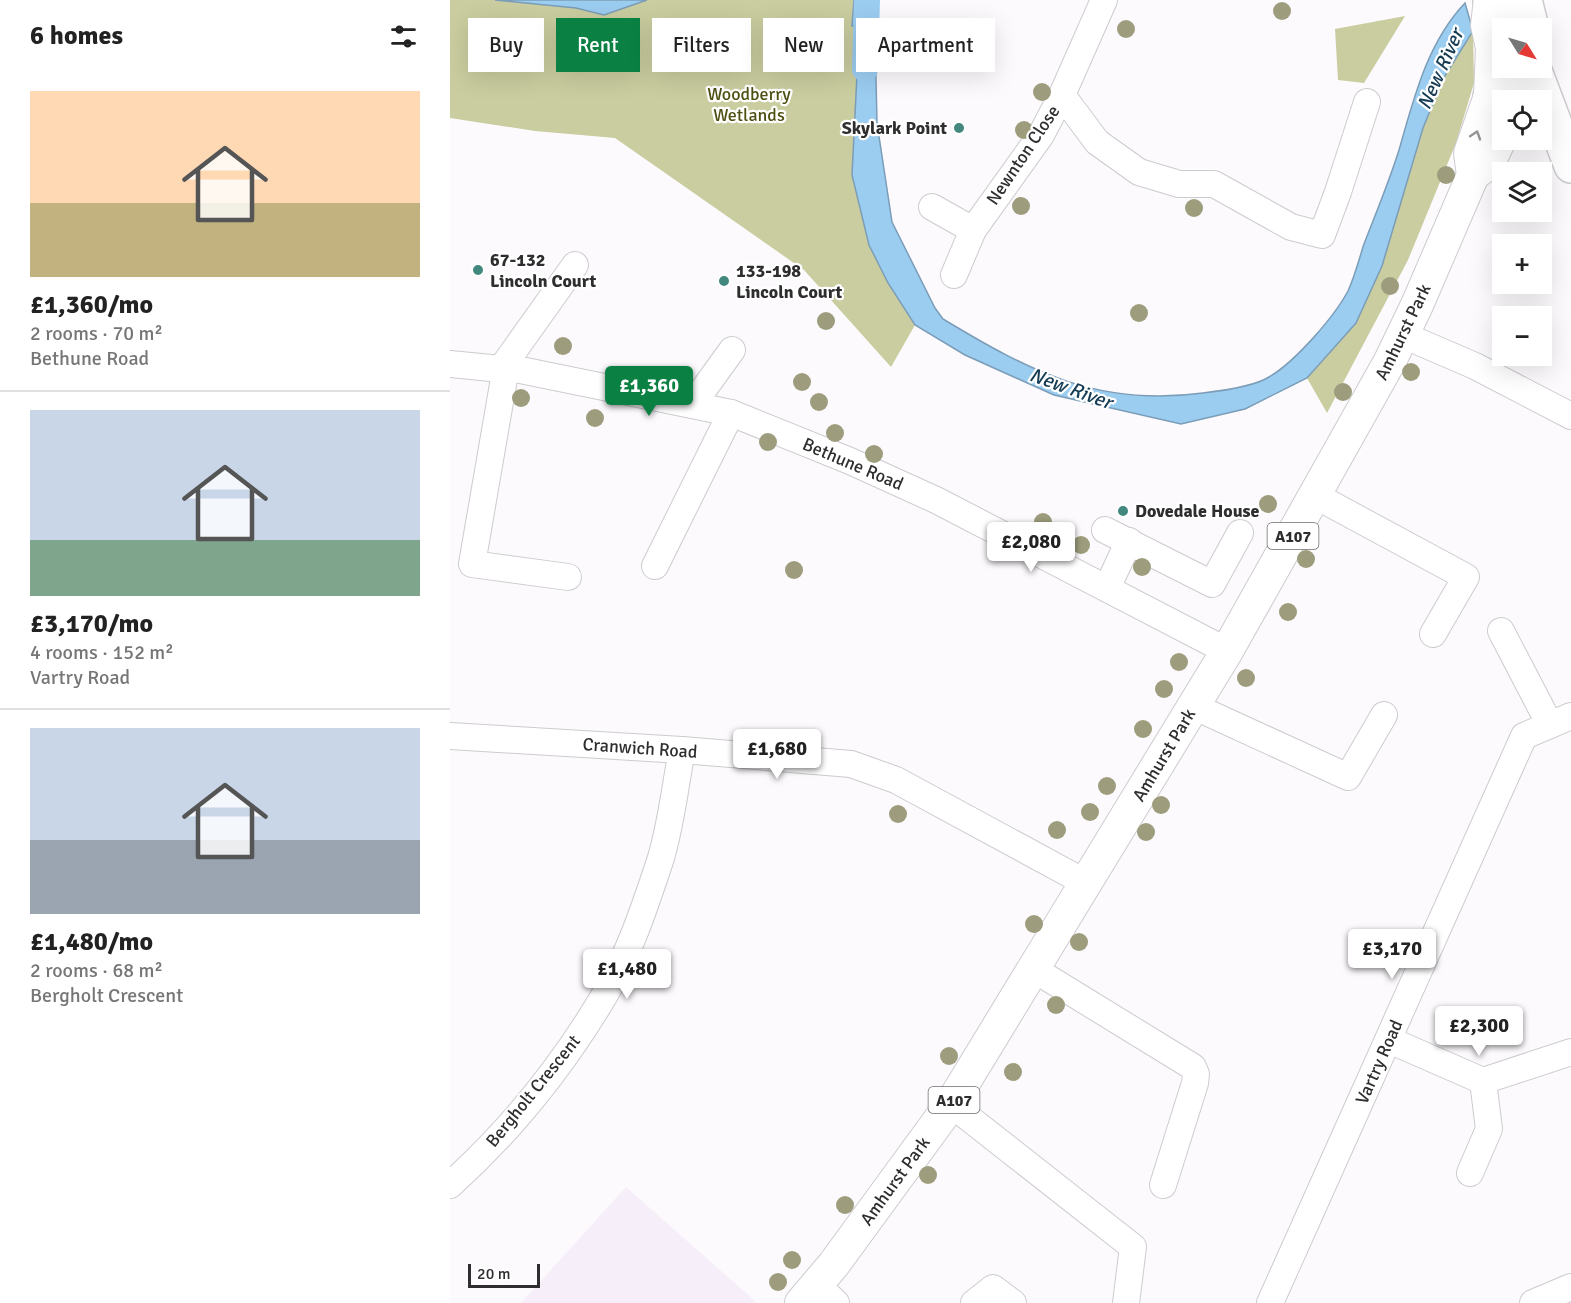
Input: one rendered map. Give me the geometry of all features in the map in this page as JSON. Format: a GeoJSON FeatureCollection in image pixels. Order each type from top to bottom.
{"type":"FeatureCollection","features":[{"type":"Feature","properties":{"kind":"highway"},"geometry":{"type":"LineString","coordinates":[[1490,0],[1500,18]]}},
{"type":"Feature","properties":{"kind":"highway"},"geometry":{"type":"LineString","coordinates":[[1525,0],[1530,18]]}},
{"type":"Feature","properties":{"kind":"highway"},"geometry":{"type":"LineString","coordinates":[[1490,96],[1508,83],[1539,85],[1571,166]]}},
{"type":"Feature","properties":{"kind":"main road","name":"Amhurst Park"},"geometry":{"type":"LineString","coordinates":[[1473,175],[1470,153],[1490,96],[1492,48],[1487,25],[1490,0]]}},
{"type":"Feature","properties":{"kind":"main road","name":"Amhurst Park"},"geometry":{"type":"LineString","coordinates":[[818,1297],[951,1104],[1088,884],[1227,651],[1316,496],[1403,335],[1473,175],[1489,163],[1495,150]]}},
{"type":"Feature","properties":{"kind":"street","name":"Newnton Close"},"geometry":{"type":"LineString","coordinates":[[954,275],[974,230],[1041,135],[1062,95],[1104,0]]}},
{"type":"Feature","properties":{"kind":"street"},"geometry":{"type":"LineString","coordinates":[[1062,95],[1097,142],[1139,172],[1179,184],[1214,184],[1291,227],[1322,235],[1367,102]]}},
{"type":"Feature","properties":{"kind":"street"},"geometry":{"type":"LineString","coordinates":[[933,207],[974,230]]}},
{"type":"Feature","properties":{"kind":"street"},"geometry":{"type":"LineString","coordinates":[[568,577],[472,564],[504,368],[575,265]]}},
{"type":"Feature","properties":{"kind":"street"},"geometry":{"type":"LineString","coordinates":[[1403,335],[1475,366],[1571,416]]}},
{"type":"Feature","properties":{"kind":"street"},"geometry":{"type":"LineString","coordinates":[[693,404],[732,350]]}},
{"type":"Feature","properties":{"kind":"street","name":"Bethune Road"},"geometry":{"type":"LineString","coordinates":[[450,364],[504,368],[731,413],[850,461],[935,499],[1227,651]]}},
{"type":"Feature","properties":{"kind":"street"},"geometry":{"type":"LineString","coordinates":[[655,566],[731,413]]}},
{"type":"Feature","properties":{"kind":"street"},"geometry":{"type":"LineString","coordinates":[[1316,496],[1466,577],[1433,634]]}},
{"type":"Feature","properties":{"kind":"street"},"geometry":{"type":"LineString","coordinates":[[1105,530],[1212,584],[1240,533]]}},
{"type":"Feature","properties":{"kind":"street"},"geometry":{"type":"LineString","coordinates":[[1107,588],[1128,541]]}},
{"type":"Feature","properties":{"kind":"street"},"geometry":{"type":"LineString","coordinates":[[1501,631],[1560,720]]}},
{"type":"Feature","properties":{"kind":"street"},"geometry":{"type":"LineString","coordinates":[[1193,706],[1348,777],[1384,715]]}},
{"type":"Feature","properties":{"kind":"street","name":"Vartry Road"},"geometry":{"type":"LineString","coordinates":[[1270,1303],[1524,736],[1560,720]]}},
{"type":"Feature","properties":{"kind":"street","name":"Cranwich Road"},"geometry":{"type":"LineString","coordinates":[[450,736],[682,750],[851,764],[896,780],[1088,884]]}},
{"type":"Feature","properties":{"kind":"street","name":"Bergholt Crescent"},"geometry":{"type":"LineString","coordinates":[[450,1185],[512,1122],[559,1063],[605,994],[639,921],[660,859],[682,750]]}},
{"type":"Feature","properties":{"kind":"street"},"geometry":{"type":"LineString","coordinates":[[1035,970],[1193,1067],[1196,1074],[1195,1083],[1163,1185]]}},
{"type":"Feature","properties":{"kind":"street"},"geometry":{"type":"LineString","coordinates":[[1389,1040],[1483,1081],[1571,1052]]}},
{"type":"Feature","properties":{"kind":"street"},"geometry":{"type":"LineString","coordinates":[[1470,1173],[1490,1129],[1483,1081]]}},
{"type":"Feature","properties":{"kind":"street"},"geometry":{"type":"LineString","coordinates":[[951,1104],[1133,1247],[1126,1303]]}},
{"type":"Feature","properties":{"kind":"street"},"geometry":{"type":"LineString","coordinates":[[1533,1303],[1571,1287]]}},
{"type":"Feature","properties":{"kind":"street"},"geometry":{"type":"LineString","coordinates":[[974,1303],[993,1288],[1013,1303]]}},
{"type":"Feature","properties":{"kind":"shaded area"},"geometry":{"type":"Polygon","coordinates":[[[626,1187],[755,1301],[754,1303],[521,1303],[626,1187]]]}},
{"type":"Feature","properties":{"kind":"green space","name":"Woodberry Wetlands"},"geometry":{"type":"Polygon","coordinates":[[[450,0],[854,0],[852,25],[856,30],[857,72],[852,175],[869,245],[888,283],[915,325],[891,367],[804,270],[615,138],[535,131],[450,118],[450,0]]]}},
{"type":"Feature","properties":{"kind":"green space"},"geometry":{"type":"Polygon","coordinates":[[[1405,16],[1364,83],[1338,80],[1335,29],[1405,16]]]}},
{"type":"Feature","properties":{"kind":"green space"},"geometry":{"type":"Polygon","coordinates":[[[1473,31],[1474,83],[1456,143],[1408,260],[1327,413],[1307,378],[1356,323],[1382,266],[1423,128],[1443,79],[1473,31]]]}},
{"type":"Feature","properties":{"kind":"water"},"geometry":{"type":"Polygon","coordinates":[[[495,0],[647,0],[604,15],[576,8],[495,0]]]}},
{"type":"Feature","properties":{"kind":"water"},"geometry":{"type":"Polygon","coordinates":[[[854,0],[875,0],[874,18],[856,18],[856,26],[852,26],[854,0]]]}},
{"type":"Feature","properties":{"kind":"water"},"geometry":{"type":"Polygon","coordinates":[[[1465,3],[1473,31],[1443,79],[1423,128],[1382,266],[1356,323],[1307,378],[1245,409],[1181,424],[1054,395],[965,355],[915,325],[888,283],[869,245],[852,175],[857,72],[876,72],[877,123],[892,222],[935,308],[943,319],[1006,355],[1036,369],[1098,390],[1130,395],[1165,396],[1219,391],[1263,380],[1279,370],[1302,350],[1324,326],[1348,291],[1395,162],[1423,72],[1431,53],[1465,3]]]}},
{"type":"Feature","properties":{"kind":"waterway","name":"New River"},"geometry":{"type":"LineString","coordinates":[[866,18],[867,0]]}},
{"type":"Feature","properties":{"kind":"place","name":"Skylark Point"},"geometry":{"type":"Point","coordinates":[959,128]}},
{"type":"Feature","properties":{"kind":"place","name":"67-132 Lincoln Court"},"geometry":{"type":"Point","coordinates":[478,270]}},
{"type":"Feature","properties":{"kind":"place","name":"133-198 Lincoln Court"},"geometry":{"type":"Point","coordinates":[724,281]}},
{"type":"Feature","properties":{"kind":"place","name":"Dovedale House"},"geometry":{"type":"Point","coordinates":[1123,511]}}]}
